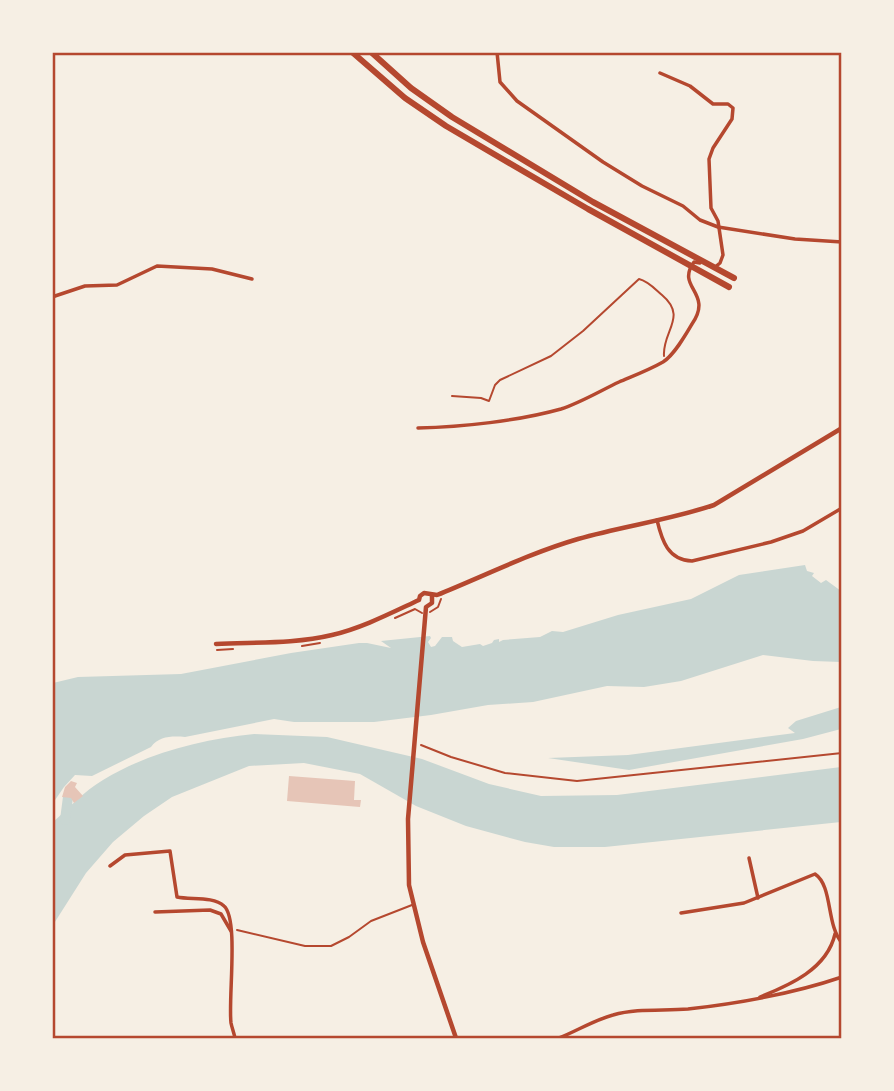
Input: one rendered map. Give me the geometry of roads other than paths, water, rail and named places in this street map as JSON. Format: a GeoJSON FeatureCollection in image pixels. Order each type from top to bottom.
{"type":"FeatureCollection","features":[{"type":"Feature","properties":{"kind":"highway"},"geometry":{"type":"LineString","coordinates":[[352,52],[405,98],[446,126],[729,287]]}},
{"type":"Feature","properties":{"kind":"highway"},"geometry":{"type":"LineString","coordinates":[[371,52],[411,88],[452,117],[593,202],[734,278]]}},
{"type":"Feature","properties":{"kind":"street"},"geometry":{"type":"LineString","coordinates":[[497,52],[500,82],[517,101],[612,168],[642,187],[683,206],[700,220],[718,228],[795,239],[842,242]]}},
{"type":"Feature","properties":{"kind":"street"},"geometry":{"type":"LineString","coordinates":[[418,428],[449,427],[563,409],[665,361],[694,322],[701,309],[699,297],[688,279],[692,265],[698,262],[711,268],[720,263],[723,255],[718,221],[711,208],[709,159],[713,148],[732,120],[733,108],[728,104],[713,104],[690,86],[660,73]]}},
{"type":"Feature","properties":{"kind":"street"},"geometry":{"type":"LineString","coordinates":[[52,297],[85,286],[117,285],[157,265],[198,267],[252,279]]}},
{"type":"Feature","properties":{"kind":"street"},"geometry":{"type":"LineString","coordinates":[[216,645],[332,635],[360,626],[419,600],[424,593],[432,596],[549,549],[714,505],[842,428]]}},
{"type":"Feature","properties":{"kind":"street"},"geometry":{"type":"LineString","coordinates":[[657,520],[672,555],[692,561],[771,542],[803,531],[842,508]]}},
{"type":"Feature","properties":{"kind":"street"},"geometry":{"type":"LineString","coordinates":[[426,607],[432,603],[432,596]]}},
{"type":"Feature","properties":{"kind":"street"},"geometry":{"type":"LineString","coordinates":[[419,600],[426,607],[426,614],[407,858],[413,904],[456,1038]]}},
{"type":"Feature","properties":{"kind":"street"},"geometry":{"type":"LineString","coordinates":[[110,866],[125,855],[170,851],[177,897],[216,901],[224,905],[235,932],[232,1023],[235,1038]]}},
{"type":"Feature","properties":{"kind":"street"},"geometry":{"type":"LineString","coordinates":[[749,858],[758,898]]}},
{"type":"Feature","properties":{"kind":"street"},"geometry":{"type":"LineString","coordinates":[[681,913],[744,903],[815,874],[823,881],[835,934],[842,943]]}},
{"type":"Feature","properties":{"kind":"street"},"geometry":{"type":"LineString","coordinates":[[155,912],[210,910],[221,914],[235,932]]}},
{"type":"Feature","properties":{"kind":"street"},"geometry":{"type":"LineString","coordinates":[[749,1000],[780,990],[813,968],[828,952],[835,934]]}},
{"type":"Feature","properties":{"kind":"street"},"geometry":{"type":"LineString","coordinates":[[558,1038],[597,1020],[627,1011],[688,1009],[749,1000],[793,993],[842,977]]}},
{"type":"Feature","properties":{"kind":"lane"},"geometry":{"type":"LineString","coordinates":[[235,932],[305,946],[331,946],[339,944],[371,921],[413,904]]}},
{"type":"Feature","properties":{"kind":"waterway"},"geometry":{"type":"LineString","coordinates":[[65,820],[68,797]]}}]}
